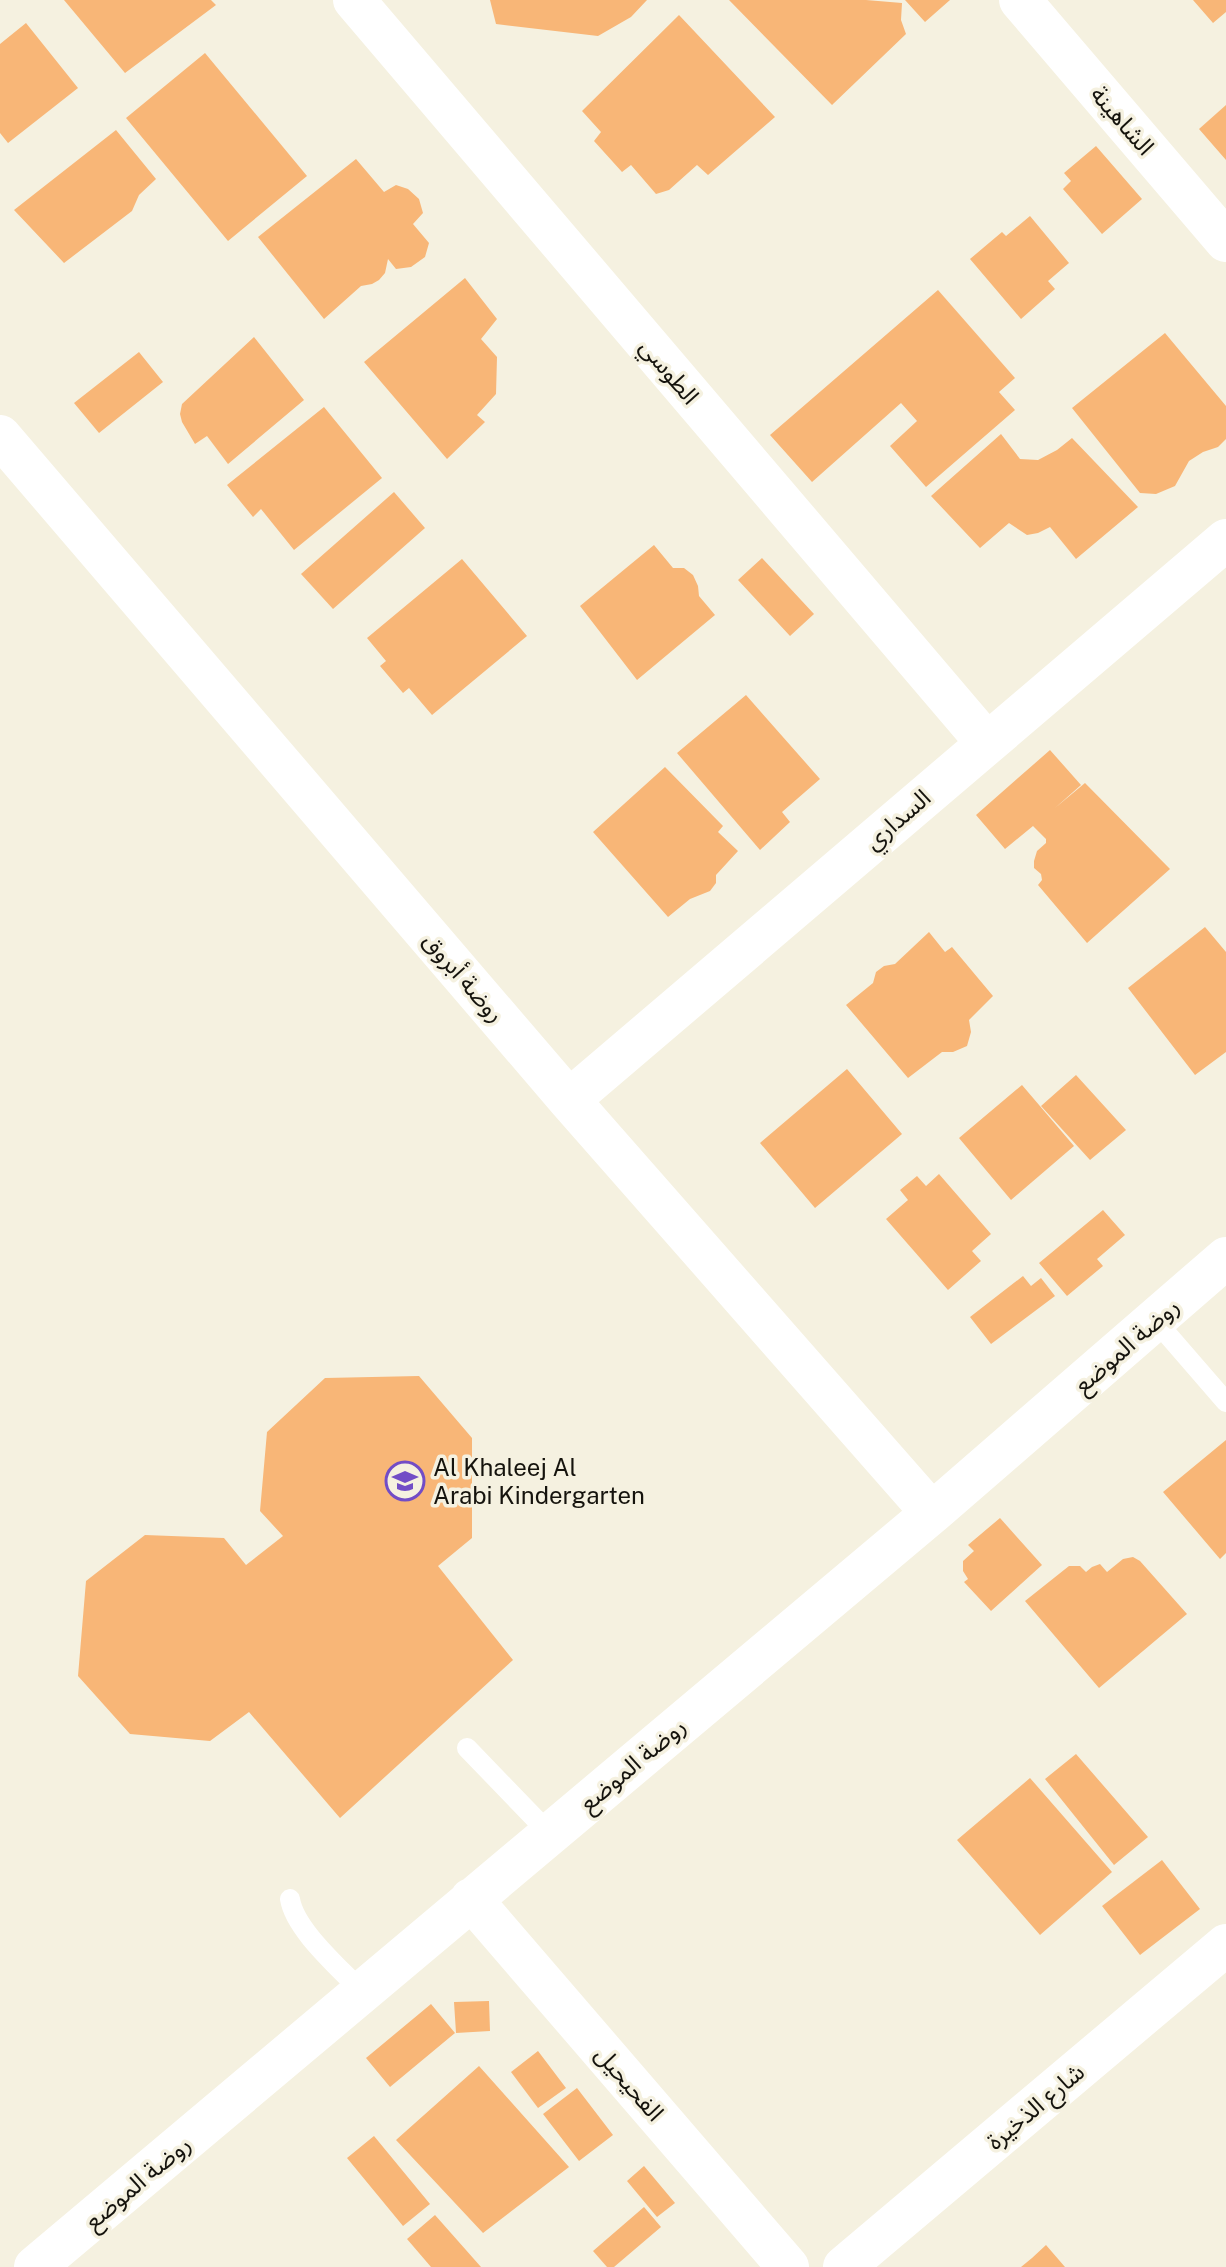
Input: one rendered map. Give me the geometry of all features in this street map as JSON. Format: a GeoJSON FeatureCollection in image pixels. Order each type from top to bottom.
{"type":"FeatureCollection","features":[{"type":"Feature","properties":{"kind":"street","name":"الطوسي"},"geometry":{"type":"LineString","coordinates":[[354,0],[986,742]]}},
{"type":"Feature","properties":{"kind":"street","name":"الشاهينة"},"geometry":{"type":"LineString","coordinates":[[1020,0],[1226,241]]}},
{"type":"Feature","properties":{"kind":"street","name":"روضة أبروق"},"geometry":{"type":"LineString","coordinates":[[0,436],[569,1100],[932,1513]]}},
{"type":"Feature","properties":{"kind":"street","name":"السداري"},"geometry":{"type":"LineString","coordinates":[[569,1100],[1226,540]]}},
{"type":"Feature","properties":{"kind":"street","name":"روضة الموضع"},"geometry":{"type":"LineString","coordinates":[[49,2263],[361,1991],[932,1513],[1226,1258]]}},
{"type":"Feature","properties":{"kind":"street","name":"الفحيحيل"},"geometry":{"type":"LineString","coordinates":[[471,1899],[788,2267]]}},
{"type":"Feature","properties":{"kind":"street","name":"شارع الذخيرة"},"geometry":{"type":"LineString","coordinates":[[844,2267],[1226,1945]]}},
{"type":"Feature","properties":{"kind":"lane"},"geometry":{"type":"LineString","coordinates":[[1155,1320],[1226,1402]]}},
{"type":"Feature","properties":{"kind":"lane"},"geometry":{"type":"LineString","coordinates":[[467,1748],[549,1833]]}},
{"type":"Feature","properties":{"kind":"lane"},"geometry":{"type":"LineString","coordinates":[[290,1899],[296,1919],[361,1991]]}},
{"type":"Feature","properties":{"kind":"building"},"geometry":{"type":"Polygon","coordinates":[[[64,0],[211,0],[216,5],[125,73],[64,0]]]}},
{"type":"Feature","properties":{"kind":"building"},"geometry":{"type":"Polygon","coordinates":[[[490,0],[647,0],[631,17],[598,36],[496,24],[490,0]]]}},
{"type":"Feature","properties":{"kind":"building"},"geometry":{"type":"Polygon","coordinates":[[[729,0],[902,3],[901,20],[906,34],[832,105],[729,0]]]}},
{"type":"Feature","properties":{"kind":"building"},"geometry":{"type":"Polygon","coordinates":[[[905,0],[950,0],[925,22],[905,0]]]}},
{"type":"Feature","properties":{"kind":"building"},"geometry":{"type":"Polygon","coordinates":[[[1193,0],[1226,0],[1226,12],[1213,23],[1193,0]]]}},
{"type":"Feature","properties":{"kind":"building"},"geometry":{"type":"Polygon","coordinates":[[[679,15],[775,117],[708,175],[697,165],[669,190],[656,194],[631,165],[622,172],[594,141],[601,132],[582,111],[679,15]]]}},
{"type":"Feature","properties":{"kind":"building"},"geometry":{"type":"Polygon","coordinates":[[[26,23],[78,88],[8,143],[0,133],[0,44],[26,23]]]}},
{"type":"Feature","properties":{"kind":"building"},"geometry":{"type":"Polygon","coordinates":[[[205,53],[307,176],[228,241],[126,118],[205,53]]]}},
{"type":"Feature","properties":{"kind":"building"},"geometry":{"type":"Polygon","coordinates":[[[1226,105],[1226,160],[1199,129],[1226,105]]]}},
{"type":"Feature","properties":{"kind":"building"},"geometry":{"type":"Polygon","coordinates":[[[116,130],[156,179],[139,195],[132,211],[64,263],[14,210],[116,130]]]}},
{"type":"Feature","properties":{"kind":"building"},"geometry":{"type":"Polygon","coordinates":[[[1096,146],[1142,199],[1102,234],[1063,189],[1071,181],[1064,173],[1096,146]]]}},
{"type":"Feature","properties":{"kind":"building"},"geometry":{"type":"Polygon","coordinates":[[[356,159],[384,192],[396,185],[408,189],[419,199],[423,213],[413,224],[429,243],[425,257],[411,267],[396,269],[388,259],[385,273],[379,280],[361,286],[324,319],[258,237],[356,159]]]}},
{"type":"Feature","properties":{"kind":"building"},"geometry":{"type":"Polygon","coordinates":[[[1030,216],[1069,263],[1048,281],[1055,289],[1021,319],[970,259],[1002,232],[1006,236],[1030,216]]]}},
{"type":"Feature","properties":{"kind":"building"},"geometry":{"type":"Polygon","coordinates":[[[465,278],[497,319],[481,339],[497,357],[496,394],[477,415],[485,422],[447,459],[364,362],[465,278]]]}},
{"type":"Feature","properties":{"kind":"building"},"geometry":{"type":"Polygon","coordinates":[[[938,290],[1015,378],[999,392],[1015,410],[926,487],[890,446],[917,421],[901,403],[812,482],[770,435],[938,290]]]}},
{"type":"Feature","properties":{"kind":"building"},"geometry":{"type":"Polygon","coordinates":[[[1165,333],[1226,406],[1226,439],[1218,447],[1189,461],[1175,486],[1156,494],[1140,493],[1072,408],[1165,333]]]}},
{"type":"Feature","properties":{"kind":"building"},"geometry":{"type":"Polygon","coordinates":[[[254,337],[304,400],[228,464],[207,436],[195,444],[182,422],[182,404],[254,337]]]}},
{"type":"Feature","properties":{"kind":"building"},"geometry":{"type":"Polygon","coordinates":[[[139,352],[163,382],[99,433],[74,403],[139,352]]]}},
{"type":"Feature","properties":{"kind":"building"},"geometry":{"type":"Polygon","coordinates":[[[324,407],[382,478],[294,550],[261,509],[253,517],[227,485],[324,407]]]}},
{"type":"Feature","properties":{"kind":"building"},"geometry":{"type":"Polygon","coordinates":[[[1001,434],[1020,459],[1038,460],[1072,438],[1138,507],[1076,559],[1050,527],[1027,535],[1009,523],[980,548],[931,496],[1001,434]]]}},
{"type":"Feature","properties":{"kind":"building"},"geometry":{"type":"Polygon","coordinates":[[[394,492],[425,528],[333,609],[301,574],[394,492]]]}},
{"type":"Feature","properties":{"kind":"building"},"geometry":{"type":"Polygon","coordinates":[[[654,545],[673,568],[684,568],[693,575],[699,596],[715,615],[637,680],[580,606],[654,545]]]}},
{"type":"Feature","properties":{"kind":"building"},"geometry":{"type":"Polygon","coordinates":[[[762,558],[814,614],[790,636],[738,580],[762,558]]]}},
{"type":"Feature","properties":{"kind":"building"},"geometry":{"type":"Polygon","coordinates":[[[462,559],[527,636],[432,715],[409,688],[403,693],[380,666],[386,661],[367,638],[462,559]]]}},
{"type":"Feature","properties":{"kind":"building"},"geometry":{"type":"Polygon","coordinates":[[[746,695],[820,779],[782,812],[790,822],[760,850],[677,753],[746,695]]]}},
{"type":"Feature","properties":{"kind":"building"},"geometry":{"type":"Polygon","coordinates":[[[1050,750],[1081,785],[1055,808],[1085,783],[1170,869],[1087,943],[1038,885],[1042,880],[1041,874],[1034,868],[1034,861],[1046,839],[1033,826],[1005,849],[976,815],[1050,750]]]}},
{"type":"Feature","properties":{"kind":"building"},"geometry":{"type":"Polygon","coordinates":[[[665,767],[723,826],[718,832],[738,851],[716,875],[716,883],[710,891],[690,899],[668,917],[593,832],[665,767]]]}},
{"type":"Feature","properties":{"kind":"building"},"geometry":{"type":"Polygon","coordinates":[[[1205,927],[1226,952],[1226,1052],[1195,1075],[1128,988],[1205,927]]]}},
{"type":"Feature","properties":{"kind":"building"},"geometry":{"type":"Polygon","coordinates":[[[929,932],[945,952],[952,947],[993,996],[969,1020],[971,1032],[967,1046],[953,1052],[942,1052],[908,1078],[846,1005],[873,983],[876,972],[884,966],[895,964],[929,932]]]}},
{"type":"Feature","properties":{"kind":"building"},"geometry":{"type":"Polygon","coordinates":[[[847,1069],[902,1134],[815,1208],[760,1143],[847,1069]]]}},
{"type":"Feature","properties":{"kind":"building"},"geometry":{"type":"Polygon","coordinates":[[[1076,1075],[1126,1130],[1090,1160],[1041,1106],[1076,1075]]]}},
{"type":"Feature","properties":{"kind":"building"},"geometry":{"type":"Polygon","coordinates":[[[1022,1085],[1074,1146],[1011,1200],[959,1138],[1022,1085]]]}},
{"type":"Feature","properties":{"kind":"building"},"geometry":{"type":"Polygon","coordinates":[[[939,1174],[991,1234],[972,1251],[981,1261],[948,1290],[886,1219],[908,1200],[900,1190],[917,1176],[926,1186],[939,1174]]]}},
{"type":"Feature","properties":{"kind":"building"},"geometry":{"type":"Polygon","coordinates":[[[1103,1210],[1125,1235],[1097,1259],[1103,1266],[1067,1296],[1039,1263],[1103,1210]]]}},
{"type":"Feature","properties":{"kind":"building"},"geometry":{"type":"Polygon","coordinates":[[[1023,1276],[1031,1286],[1041,1278],[1055,1296],[991,1344],[970,1317],[1023,1276]]]}},
{"type":"Feature","properties":{"kind":"building"},"geometry":{"type":"Polygon","coordinates":[[[419,1376],[472,1438],[472,1538],[438,1566],[513,1660],[340,1818],[249,1712],[210,1741],[130,1734],[78,1676],[86,1581],[145,1535],[224,1538],[246,1565],[283,1536],[260,1511],[267,1432],[325,1378],[419,1376]]]}},
{"type":"Feature","properties":{"kind":"building"},"geometry":{"type":"Polygon","coordinates":[[[1226,1440],[1226,1553],[1220,1559],[1163,1492],[1226,1440]]]}},
{"type":"Feature","properties":{"kind":"building"},"geometry":{"type":"Polygon","coordinates":[[[1000,1518],[1042,1565],[991,1611],[964,1582],[968,1579],[963,1571],[963,1561],[974,1551],[968,1545],[1000,1518]]]}},
{"type":"Feature","properties":{"kind":"building"},"geometry":{"type":"Polygon","coordinates":[[[1133,1557],[1187,1614],[1099,1688],[1025,1601],[1069,1566],[1080,1566],[1086,1572],[1100,1564],[1107,1572],[1123,1559],[1133,1557]]]}},
{"type":"Feature","properties":{"kind":"building"},"geometry":{"type":"Polygon","coordinates":[[[1076,1754],[1148,1837],[1114,1865],[1045,1779],[1076,1754]]]}},
{"type":"Feature","properties":{"kind":"building"},"geometry":{"type":"Polygon","coordinates":[[[1030,1778],[1112,1872],[1040,1935],[957,1840],[1030,1778]]]}},
{"type":"Feature","properties":{"kind":"building"},"geometry":{"type":"Polygon","coordinates":[[[1162,1860],[1200,1909],[1140,1955],[1102,1906],[1162,1860]]]}},
{"type":"Feature","properties":{"kind":"building"},"geometry":{"type":"Polygon","coordinates":[[[489,2001],[490,2031],[456,2033],[454,2002],[489,2001]]]}},
{"type":"Feature","properties":{"kind":"building"},"geometry":{"type":"Polygon","coordinates":[[[431,2004],[455,2033],[390,2087],[366,2058],[431,2004]]]}},
{"type":"Feature","properties":{"kind":"building"},"geometry":{"type":"Polygon","coordinates":[[[538,2051],[566,2088],[538,2108],[511,2072],[538,2051]]]}},
{"type":"Feature","properties":{"kind":"building"},"geometry":{"type":"Polygon","coordinates":[[[479,2066],[569,2167],[483,2233],[396,2140],[479,2066]]]}},
{"type":"Feature","properties":{"kind":"building"},"geometry":{"type":"Polygon","coordinates":[[[577,2088],[613,2135],[579,2161],[543,2114],[577,2088]]]}},
{"type":"Feature","properties":{"kind":"building"},"geometry":{"type":"Polygon","coordinates":[[[374,2136],[430,2204],[403,2226],[347,2158],[374,2136]]]}},
{"type":"Feature","properties":{"kind":"building"},"geometry":{"type":"Polygon","coordinates":[[[644,2166],[675,2203],[657,2217],[627,2181],[644,2166]]]}},
{"type":"Feature","properties":{"kind":"building"},"geometry":{"type":"Polygon","coordinates":[[[644,2207],[661,2227],[614,2267],[607,2267],[593,2251],[644,2207]]]}},
{"type":"Feature","properties":{"kind":"building"},"geometry":{"type":"Polygon","coordinates":[[[435,2215],[481,2267],[431,2267],[407,2239],[435,2215]]]}},
{"type":"Feature","properties":{"kind":"building"},"geometry":{"type":"Polygon","coordinates":[[[1046,2245],[1065,2267],[1021,2267],[1032,2258],[1046,2245]]]}},
{"type":"Feature","properties":{"kind":"place","name":"Al Khaleej Al Arabi Kindergarten"},"geometry":{"type":"Point","coordinates":[405,1481]}}]}
